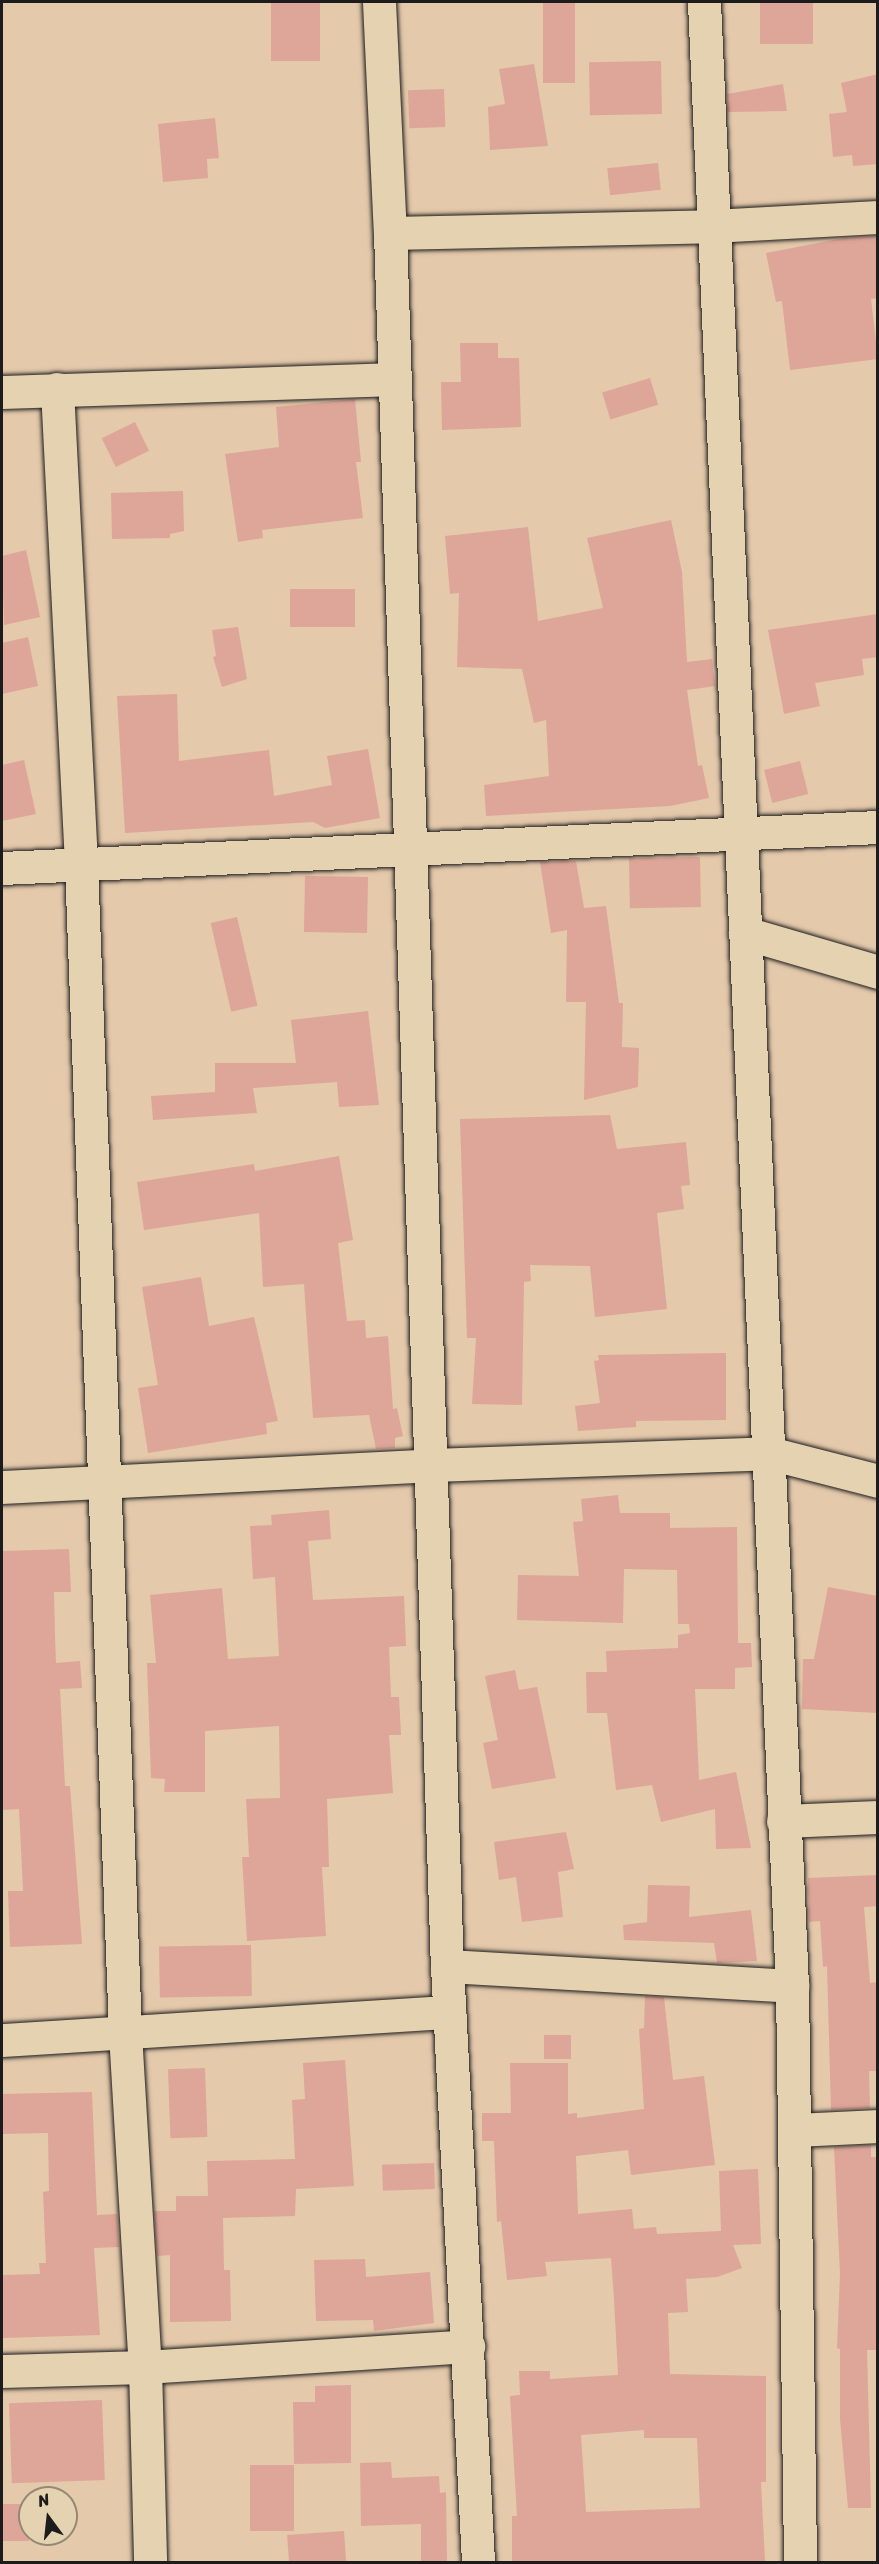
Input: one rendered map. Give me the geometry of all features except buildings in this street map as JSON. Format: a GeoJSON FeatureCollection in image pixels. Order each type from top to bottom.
{"type":"FeatureCollection","features":[{"type":"Feature","properties":{"kind":"street"},"geometry":{"type":"LineString","coordinates":[[379,2],[390,233],[408,849],[432,1465],[447,1966],[478,2562]]}},
{"type":"Feature","properties":{"kind":"street"},"geometry":{"type":"LineString","coordinates":[[704,2],[712,226],[792,1986],[796,2130],[800,2562]]}},
{"type":"Feature","properties":{"kind":"street"},"geometry":{"type":"LineString","coordinates":[[390,233],[712,226],[878,217]]}},
{"type":"Feature","properties":{"kind":"street"},"geometry":{"type":"LineString","coordinates":[[2,392],[395,379]]}},
{"type":"Feature","properties":{"kind":"street"},"geometry":{"type":"LineString","coordinates":[[57,389],[81,865],[125,2033],[146,2367],[150,2562]]}},
{"type":"Feature","properties":{"kind":"street"},"geometry":{"type":"LineString","coordinates":[[2,868],[878,827]]}},
{"type":"Feature","properties":{"kind":"street"},"geometry":{"type":"LineString","coordinates":[[745,933],[878,972]]}},
{"type":"Feature","properties":{"kind":"street"},"geometry":{"type":"LineString","coordinates":[[2,1487],[103,1484],[432,1465],[769,1454],[878,1481]]}},
{"type":"Feature","properties":{"kind":"street"},"geometry":{"type":"LineString","coordinates":[[783,1821],[878,1817]]}},
{"type":"Feature","properties":{"kind":"street"},"geometry":{"type":"LineString","coordinates":[[447,1966],[792,1986]]}},
{"type":"Feature","properties":{"kind":"street"},"geometry":{"type":"LineString","coordinates":[[2,2040],[449,2012]]}},
{"type":"Feature","properties":{"kind":"street"},"geometry":{"type":"LineString","coordinates":[[796,2130],[878,2126]]}},
{"type":"Feature","properties":{"kind":"street"},"geometry":{"type":"LineString","coordinates":[[2,2371],[146,2367],[468,2346]]}}]}
